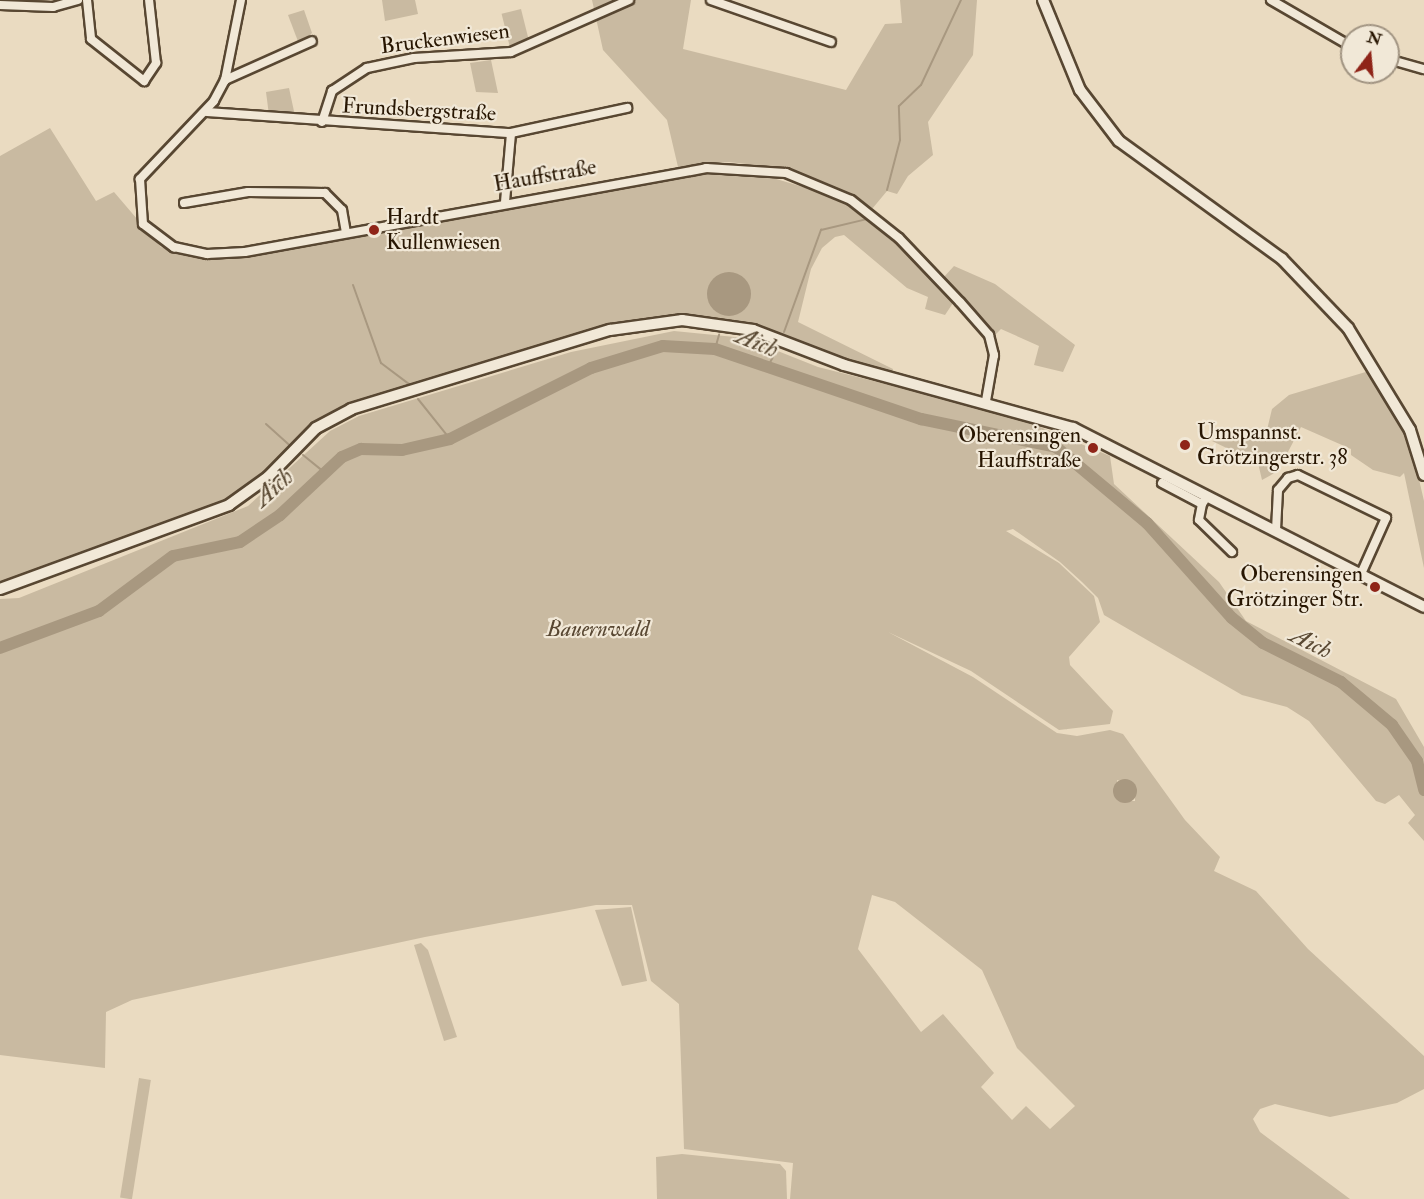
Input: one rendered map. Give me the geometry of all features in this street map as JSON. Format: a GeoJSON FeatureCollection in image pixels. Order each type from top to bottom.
{"type":"FeatureCollection","features":[{"type":"Feature","properties":{"kind":"main road"},"geometry":{"type":"LineString","coordinates":[[1042,0],[1080,90],[1119,141],[1282,259],[1348,328],[1410,430],[1424,475]]}},
{"type":"Feature","properties":{"kind":"main road"},"geometry":{"type":"LineString","coordinates":[[0,589],[229,505],[268,477],[316,428],[345,412],[610,330],[660,321],[717,322],[911,382],[986,400],[1095,437],[1424,607]]}},
{"type":"Feature","properties":{"kind":"street"},"geometry":{"type":"LineString","coordinates":[[0,5],[52,4],[78,0]]}},
{"type":"Feature","properties":{"kind":"street"},"geometry":{"type":"LineString","coordinates":[[87,0],[91,39],[141,81],[155,66],[149,0]]}},
{"type":"Feature","properties":{"kind":"street","name":"Hauffstraße"},"geometry":{"type":"LineString","coordinates":[[241,0],[225,81],[207,112],[144,171],[138,206],[150,231],[174,247],[207,254],[346,232],[505,202],[727,167],[786,173],[828,187],[899,238],[989,335],[994,355],[986,400]]}},
{"type":"Feature","properties":{"kind":"street","name":"Bruckenwiesen"},"geometry":{"type":"LineString","coordinates":[[322,122],[332,91],[367,68],[414,57],[511,52],[629,0]]}},
{"type":"Feature","properties":{"kind":"street"},"geometry":{"type":"LineString","coordinates":[[711,0],[831,42]]}},
{"type":"Feature","properties":{"kind":"street"},"geometry":{"type":"LineString","coordinates":[[1271,0],[1340,40]]}},
{"type":"Feature","properties":{"kind":"street"},"geometry":{"type":"LineString","coordinates":[[225,81],[312,41]]}},
{"type":"Feature","properties":{"kind":"street"},"geometry":{"type":"LineString","coordinates":[[1400,62],[1424,69]]}},
{"type":"Feature","properties":{"kind":"street","name":"Frundsbergstraße"},"geometry":{"type":"LineString","coordinates":[[207,112],[322,122],[511,133],[627,108]]}},
{"type":"Feature","properties":{"kind":"street"},"geometry":{"type":"LineString","coordinates":[[505,202],[511,133]]}},
{"type":"Feature","properties":{"kind":"street"},"geometry":{"type":"LineString","coordinates":[[184,203],[248,192],[316,192],[337,202],[346,232]]}},
{"type":"Feature","properties":{"kind":"street"},"geometry":{"type":"LineString","coordinates":[[1276,530],[1278,490],[1288,477],[1298,475],[1386,518],[1360,574]]}},
{"type":"Feature","properties":{"kind":"street"},"geometry":{"type":"LineString","coordinates":[[1162,483],[1202,504]]}},
{"type":"Feature","properties":{"kind":"street"},"geometry":{"type":"LineString","coordinates":[[1208,495],[1202,504],[1199,520],[1232,552]]}},
{"type":"Feature","properties":{"kind":"green space"},"geometry":{"type":"Polygon","coordinates":[[[382,0],[415,0],[418,14],[385,21],[382,0]]]}},
{"type":"Feature","properties":{"kind":"green space"},"geometry":{"type":"Polygon","coordinates":[[[592,0],[691,0],[683,49],[846,90],[885,24],[902,23],[900,0],[977,0],[973,55],[928,122],[933,155],[908,176],[897,194],[887,191],[872,209],[829,184],[789,169],[729,162],[678,167],[667,120],[603,50],[592,0]]]}},
{"type":"Feature","properties":{"kind":"green space"},"geometry":{"type":"Polygon","coordinates":[[[521,9],[529,42],[510,47],[502,14],[521,9]]]}},
{"type":"Feature","properties":{"kind":"green space"},"geometry":{"type":"Polygon","coordinates":[[[304,10],[312,33],[299,44],[288,15],[304,10]]]}},
{"type":"Feature","properties":{"kind":"green space"},"geometry":{"type":"Polygon","coordinates":[[[491,60],[498,93],[476,92],[470,63],[491,60]]]}},
{"type":"Feature","properties":{"kind":"green space"},"geometry":{"type":"Polygon","coordinates":[[[289,88],[295,116],[269,115],[266,92],[289,88]]]}},
{"type":"Feature","properties":{"kind":"green space"},"geometry":{"type":"Polygon","coordinates":[[[50,128],[96,201],[114,192],[161,247],[183,255],[248,255],[686,175],[753,172],[840,198],[893,239],[953,303],[945,315],[925,309],[928,297],[907,288],[844,235],[835,237],[822,248],[811,269],[798,322],[893,369],[892,374],[738,322],[684,317],[613,326],[347,407],[236,497],[0,585],[0,156],[50,128]]]}},
{"type":"Feature","properties":{"kind":"green space"},"geometry":{"type":"Polygon","coordinates":[[[954,266],[995,284],[1075,345],[1063,372],[1034,365],[1039,346],[1001,329],[995,335],[943,278],[954,266]]]}},
{"type":"Feature","properties":{"kind":"green space","name":"Bauernwald"},"geometry":{"type":"Polygon","coordinates":[[[674,331],[745,338],[818,367],[1016,417],[1110,456],[1114,484],[1219,582],[1246,621],[1396,699],[1424,747],[1424,841],[1408,823],[1415,815],[1399,795],[1385,804],[1376,801],[1309,721],[1287,707],[1242,695],[1104,615],[1098,598],[1082,582],[1060,562],[1013,529],[1006,531],[1059,563],[1094,596],[1100,622],[1069,657],[1070,665],[1113,711],[1110,724],[1059,730],[971,671],[888,632],[973,677],[1057,733],[1077,736],[1110,730],[1123,734],[1185,820],[1220,857],[1214,871],[1256,891],[1308,949],[1424,1056],[1424,1089],[1397,1103],[1330,1117],[1275,1104],[1260,1109],[1253,1119],[1260,1132],[1350,1199],[790,1199],[793,1163],[684,1149],[679,1004],[651,981],[632,905],[596,905],[425,937],[132,1000],[106,1012],[105,1068],[0,1055],[0,599],[19,598],[248,506],[330,431],[359,416],[571,352],[674,331]],[[1117,780],[1119,801],[1135,801],[1134,785],[1117,780]],[[872,895],[858,949],[921,1032],[943,1014],[994,1073],[981,1087],[1012,1120],[1026,1106],[1050,1129],[1075,1106],[1017,1048],[982,970],[895,902],[872,895]]]}},
{"type":"Feature","properties":{"kind":"green space"},"geometry":{"type":"Polygon","coordinates":[[[1369,371],[1411,445],[1424,501],[1424,568],[1404,473],[1400,477],[1373,470],[1351,455],[1351,449],[1301,427],[1278,471],[1262,480],[1258,463],[1212,441],[1266,434],[1272,409],[1289,395],[1369,371]]]}},
{"type":"Feature","properties":{"kind":"green space"},"geometry":{"type":"Polygon","coordinates":[[[631,907],[647,981],[622,986],[595,910],[631,907]]]}},
{"type":"Feature","properties":{"kind":"green space"},"geometry":{"type":"Polygon","coordinates":[[[421,943],[428,950],[457,1037],[444,1041],[414,945],[421,943]]]}},
{"type":"Feature","properties":{"kind":"green space"},"geometry":{"type":"Polygon","coordinates":[[[139,1078],[151,1080],[132,1199],[120,1198],[139,1078]]]}},
{"type":"Feature","properties":{"kind":"green space"},"geometry":{"type":"Polygon","coordinates":[[[682,1154],[780,1164],[786,1171],[787,1199],[657,1199],[656,1157],[682,1154]]]}},
{"type":"Feature","properties":{"kind":"shaded area"},"geometry":{"type":"Polygon","coordinates":[[[729,272],[745,278],[751,294],[745,310],[729,316],[713,310],[707,294],[713,278],[729,272]]]}},
{"type":"Feature","properties":{"kind":"shaded area"},"geometry":{"type":"Polygon","coordinates":[[[1125,779],[1130,780],[1136,786],[1136,796],[1130,802],[1125,803],[1120,802],[1114,796],[1113,791],[1114,786],[1120,780],[1125,779]]]}},
{"type":"Feature","properties":{"kind":"waterway"},"geometry":{"type":"LineString","coordinates":[[887,190],[900,140],[899,106],[921,85],[961,0]]}},
{"type":"Feature","properties":{"kind":"waterway"},"geometry":{"type":"LineString","coordinates":[[784,332],[821,230],[867,219]]}},
{"type":"Feature","properties":{"kind":"waterway"},"geometry":{"type":"LineString","coordinates":[[353,285],[381,363],[410,385]]}},
{"type":"Feature","properties":{"kind":"waterway"},"geometry":{"type":"LineString","coordinates":[[715,349],[719,335]]}},
{"type":"Feature","properties":{"kind":"waterway","name":"Aich"},"geometry":{"type":"LineString","coordinates":[[0,648],[99,611],[173,556],[240,542],[280,515],[342,457],[361,449],[402,450],[450,439],[591,368],[663,346],[715,349],[921,419],[1056,447],[1147,523],[1232,618],[1263,643],[1341,682],[1392,725],[1417,761],[1424,790]]}},
{"type":"Feature","properties":{"kind":"waterway"},"geometry":{"type":"LineString","coordinates":[[766,370],[776,351]]}},
{"type":"Feature","properties":{"kind":"waterway"},"geometry":{"type":"LineString","coordinates":[[418,399],[450,439]]}},
{"type":"Feature","properties":{"kind":"waterway"},"geometry":{"type":"LineString","coordinates":[[266,424],[289,445]]}},
{"type":"Feature","properties":{"kind":"waterway"},"geometry":{"type":"LineString","coordinates":[[303,455],[323,471]]}},
{"type":"Feature","properties":{"kind":"place","name":"Hardt Kullenwiesen"},"geometry":{"type":"Point","coordinates":[374,230]}},
{"type":"Feature","properties":{"kind":"place","name":"Umspannst. Grötzingerstr. 38"},"geometry":{"type":"Point","coordinates":[1185,445]}},
{"type":"Feature","properties":{"kind":"place","name":"Oberensingen Hauffstraße"},"geometry":{"type":"Point","coordinates":[1093,448]}},
{"type":"Feature","properties":{"kind":"place","name":"Oberensingen Grötzinger Str."},"geometry":{"type":"Point","coordinates":[1375,587]}}]}
